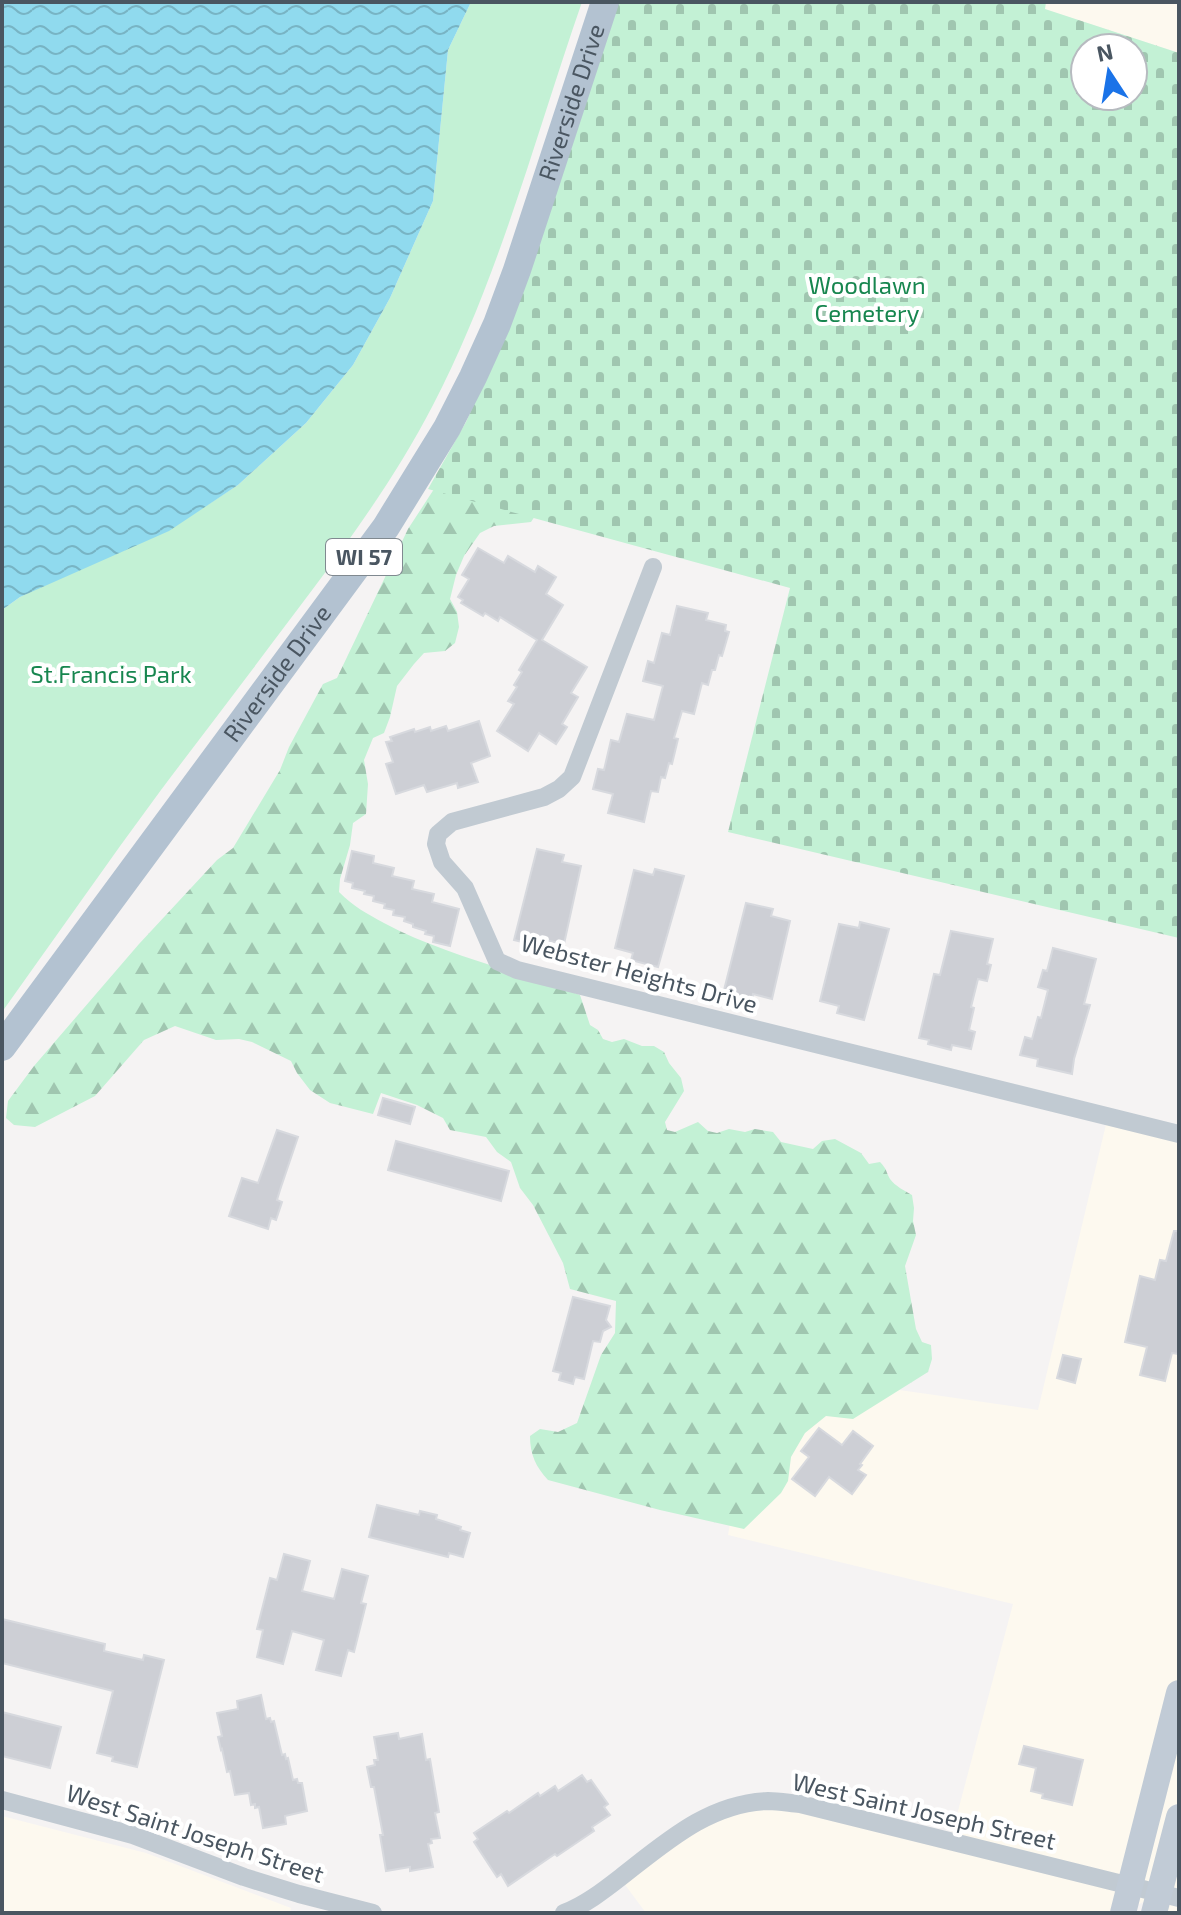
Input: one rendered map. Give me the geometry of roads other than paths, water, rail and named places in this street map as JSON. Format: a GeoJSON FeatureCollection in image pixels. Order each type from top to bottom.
{"type":"FeatureCollection","features":[{"type":"Feature","properties":{"kind":"main road","name":"Riverside Drive"},"geometry":{"type":"LineString","coordinates":[[2,1047],[386,527],[447,428],[479,364],[517,270],[605,2]]}},
{"type":"Feature","properties":{"kind":"main road"},"geometry":{"type":"LineString","coordinates":[[1123,1913],[1179,1693]]}},
{"type":"Feature","properties":{"kind":"main road"},"geometry":{"type":"LineString","coordinates":[[1164,1902],[1179,1817]]}},
{"type":"Feature","properties":{"kind":"street","name":"Webster Heights Drive"},"geometry":{"type":"LineString","coordinates":[[653,567],[572,777],[544,797],[452,822],[438,834],[436,844],[442,862],[465,888],[497,961],[517,970],[1179,1134]]}},
{"type":"Feature","properties":{"kind":"street","name":"West Saint Joseph Street"},"geometry":{"type":"LineString","coordinates":[[2,1800],[133,1835],[244,1877],[373,1913]]}},
{"type":"Feature","properties":{"kind":"street","name":"West Saint Joseph Street"},"geometry":{"type":"LineString","coordinates":[[564,1913],[597,1895],[698,1820],[718,1811],[770,1801],[800,1804],[1130,1885],[1164,1902]]}},
{"type":"Feature","properties":{"kind":"water"},"geometry":{"type":"Polygon","coordinates":[[[2,2],[471,2],[448,50],[433,201],[390,298],[353,365],[306,423],[238,485],[169,531],[20,597],[2,610],[2,2]]]}},
{"type":"Feature","properties":{"kind":"park label","name":"Woodlawn Cemetery"},"geometry":{"type":"Point","coordinates":[867,300]}},
{"type":"Feature","properties":{"kind":"park label","name":"St.Francis Park"},"geometry":{"type":"Point","coordinates":[111,675]}}]}
